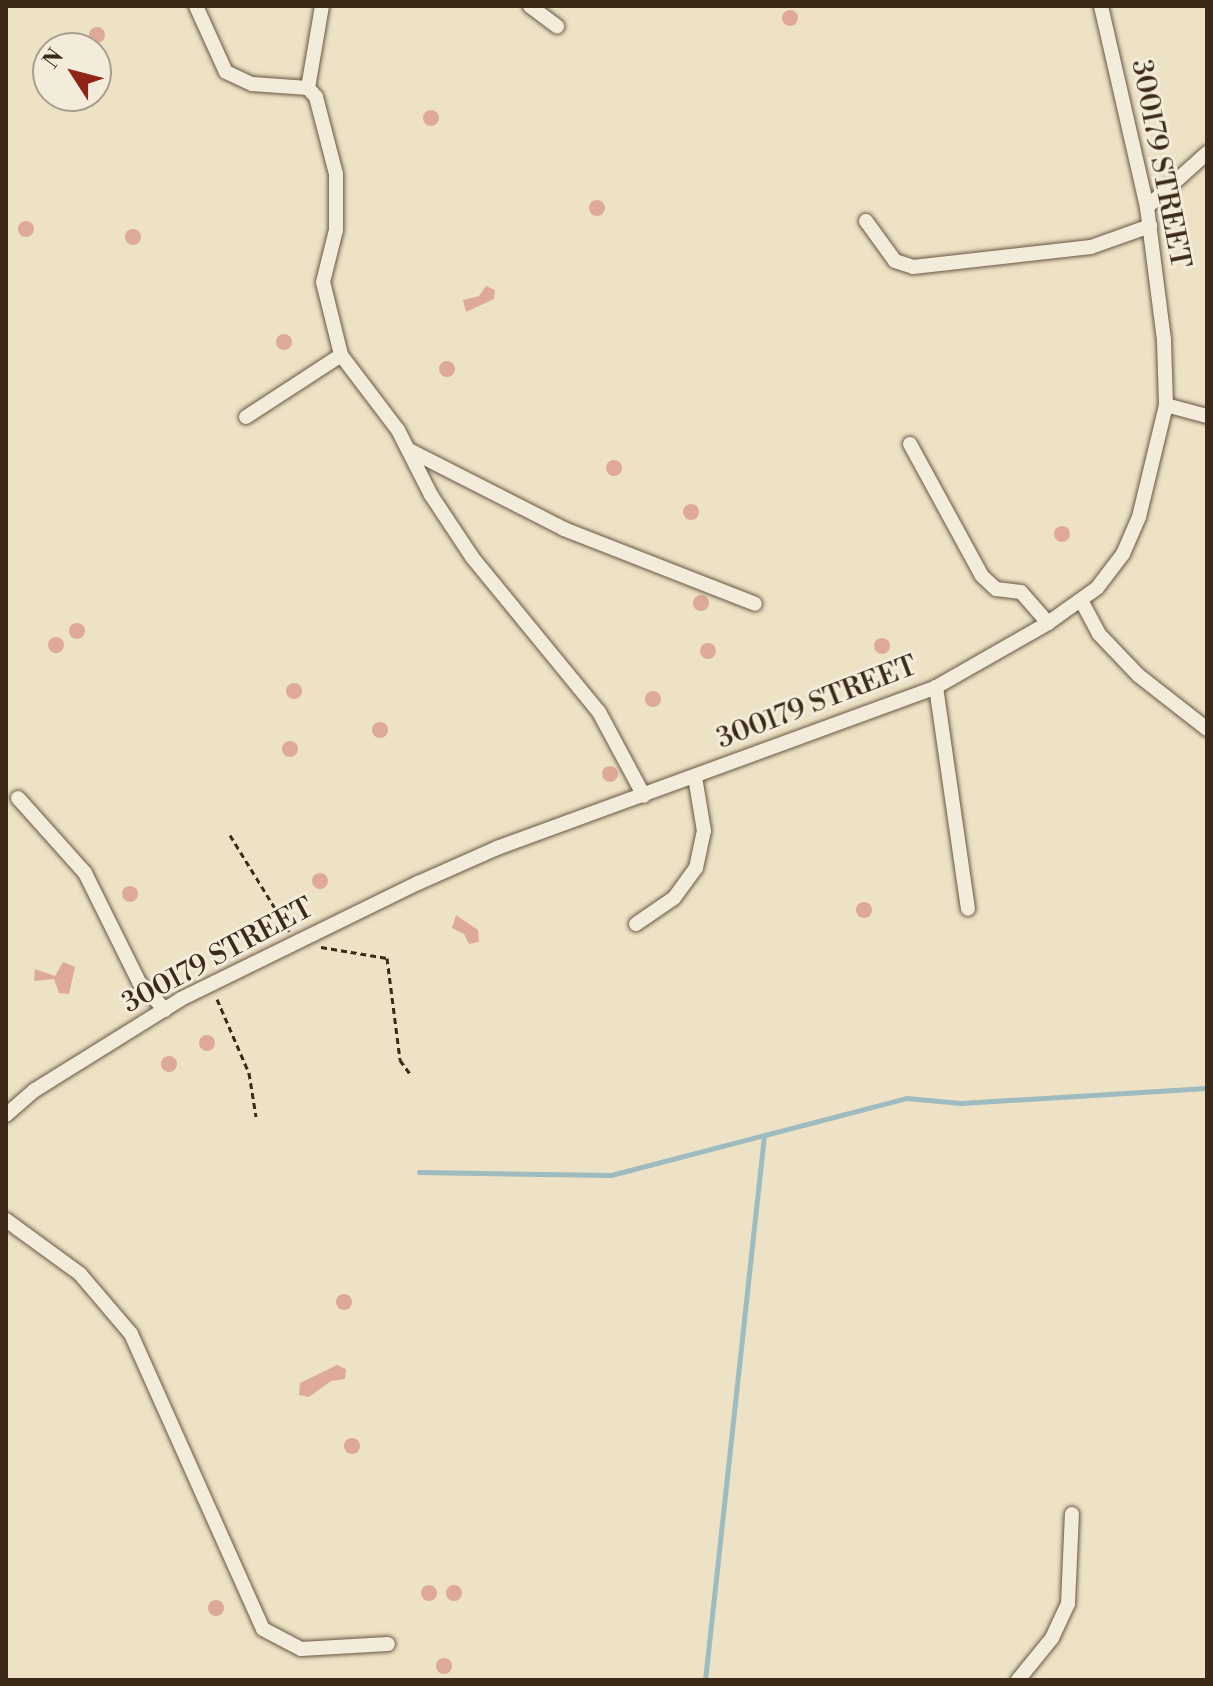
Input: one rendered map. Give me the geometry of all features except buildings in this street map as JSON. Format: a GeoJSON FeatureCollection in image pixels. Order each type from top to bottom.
{"type":"FeatureCollection","features":[{"type":"Feature","properties":{"kind":"street"},"geometry":{"type":"LineString","coordinates":[[196,6],[226,72],[252,84],[308,88]]}},
{"type":"Feature","properties":{"kind":"street"},"geometry":{"type":"LineString","coordinates":[[322,6],[308,88],[320,104],[336,174],[336,230],[323,282],[341,355],[411,451],[450,526],[599,712],[644,796]]}},
{"type":"Feature","properties":{"kind":"street"},"geometry":{"type":"LineString","coordinates":[[530,6],[557,26]]}},
{"type":"Feature","properties":{"kind":"street","name":"300179 STREET"},"geometry":{"type":"LineString","coordinates":[[6,1115],[35,1090],[209,985],[461,863],[936,687],[1082,602],[1111,572],[1139,517],[1166,405],[1147,207],[1101,6]]}},
{"type":"Feature","properties":{"kind":"street"},"geometry":{"type":"LineString","coordinates":[[1147,207],[1207,153]]}},
{"type":"Feature","properties":{"kind":"street"},"geometry":{"type":"LineString","coordinates":[[866,221],[882,249],[903,266],[913,267],[1091,247],[1150,226]]}},
{"type":"Feature","properties":{"kind":"street"},"geometry":{"type":"LineString","coordinates":[[246,417],[341,355]]}},
{"type":"Feature","properties":{"kind":"street"},"geometry":{"type":"LineString","coordinates":[[1166,405],[1207,416]]}},
{"type":"Feature","properties":{"kind":"street"},"geometry":{"type":"LineString","coordinates":[[910,444],[982,576],[996,589],[1021,592],[1048,623]]}},
{"type":"Feature","properties":{"kind":"street"},"geometry":{"type":"LineString","coordinates":[[411,451],[564,529],[755,604]]}},
{"type":"Feature","properties":{"kind":"street"},"geometry":{"type":"LineString","coordinates":[[1082,602],[1099,634],[1138,675],[1207,729]]}},
{"type":"Feature","properties":{"kind":"street"},"geometry":{"type":"LineString","coordinates":[[936,687],[968,909]]}},
{"type":"Feature","properties":{"kind":"street"},"geometry":{"type":"LineString","coordinates":[[636,924],[674,898],[696,868],[704,831],[695,777]]}},
{"type":"Feature","properties":{"kind":"street"},"geometry":{"type":"LineString","coordinates":[[18,798],[85,873],[139,982],[165,1010]]}},
{"type":"Feature","properties":{"kind":"street"},"geometry":{"type":"LineString","coordinates":[[6,1220],[80,1274],[131,1334],[263,1629],[301,1649],[388,1644]]}},
{"type":"Feature","properties":{"kind":"street"},"geometry":{"type":"LineString","coordinates":[[1018,1680],[1052,1638],[1068,1604],[1072,1514]]}},
{"type":"Feature","properties":{"kind":"path"},"geometry":{"type":"LineString","coordinates":[[230,835],[296,943],[387,958],[400,1060],[410,1074]]}},
{"type":"Feature","properties":{"kind":"path"},"geometry":{"type":"LineString","coordinates":[[209,985],[235,1034],[256,1116]]}},
{"type":"Feature","properties":{"kind":"waterway"},"geometry":{"type":"LineString","coordinates":[[419,1172],[611,1175],[906,1098],[961,1103],[1207,1088]]}},
{"type":"Feature","properties":{"kind":"waterway"},"geometry":{"type":"LineString","coordinates":[[705,1680],[764,1135]]}}]}
